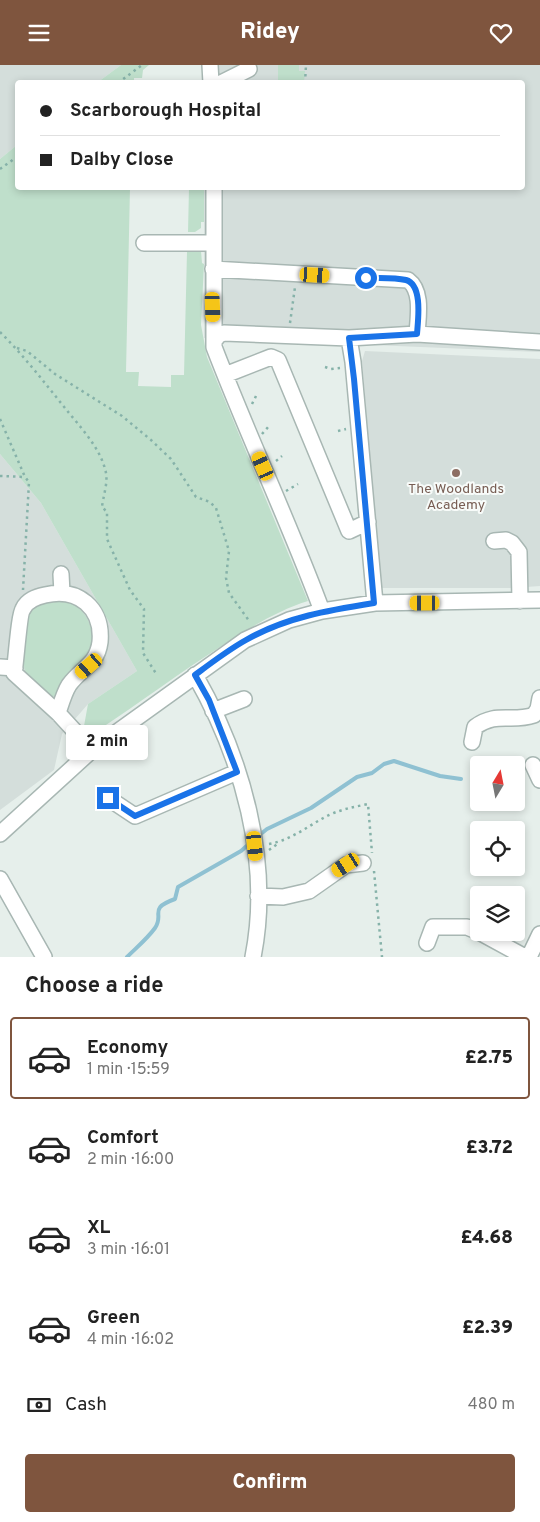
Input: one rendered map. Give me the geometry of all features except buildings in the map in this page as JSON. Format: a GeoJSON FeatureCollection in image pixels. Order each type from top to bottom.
{"type":"FeatureCollection","features":[{"type":"Feature","properties":{"kind":"street"},"geometry":{"type":"LineString","coordinates":[[210,65],[211,80]]}},
{"type":"Feature","properties":{"kind":"street"},"geometry":{"type":"LineString","coordinates":[[227,80],[249,69]]}},
{"type":"Feature","properties":{"kind":"street"},"geometry":{"type":"LineString","coordinates":[[214,190],[214,347],[300,552],[322,611]]}},
{"type":"Feature","properties":{"kind":"street"},"geometry":{"type":"LineString","coordinates":[[144,243],[214,243]]}},
{"type":"Feature","properties":{"kind":"street"},"geometry":{"type":"LineString","coordinates":[[213,269],[408,281],[415,286],[418,298],[417,334]]}},
{"type":"Feature","properties":{"kind":"street"},"geometry":{"type":"LineString","coordinates":[[214,341],[219,335],[224,333],[349,338],[417,334],[540,343]]}},
{"type":"Feature","properties":{"kind":"street"},"geometry":{"type":"LineString","coordinates":[[349,338],[353,362],[374,603]]}},
{"type":"Feature","properties":{"kind":"street"},"geometry":{"type":"LineString","coordinates":[[225,375],[271,357],[278,360],[349,531],[368,522]]}},
{"type":"Feature","properties":{"kind":"street"},"geometry":{"type":"LineString","coordinates":[[494,541],[506,540],[512,543],[519,552],[520,601]]}},
{"type":"Feature","properties":{"kind":"street"},"geometry":{"type":"LineString","coordinates":[[62,574],[62,593]]}},
{"type":"Feature","properties":{"kind":"street"},"geometry":{"type":"LineString","coordinates":[[58,713],[70,685],[89,666],[97,654],[100,641],[99,624],[92,607],[77,596],[62,593],[34,598],[22,609],[8,668],[58,713],[92,750]]}},
{"type":"Feature","properties":{"kind":"street"},"geometry":{"type":"LineString","coordinates":[[0,834],[92,750],[245,640],[289,620],[322,611],[374,603],[540,600]]}},
{"type":"Feature","properties":{"kind":"street"},"geometry":{"type":"LineString","coordinates":[[195,675],[213,711],[249,807],[258,876],[258,918],[249,955]]}},
{"type":"Feature","properties":{"kind":"street"},"geometry":{"type":"LineString","coordinates":[[472,742],[475,727],[484,721],[496,717],[524,719],[534,715],[538,709],[540,698]]}},
{"type":"Feature","properties":{"kind":"street"},"geometry":{"type":"LineString","coordinates":[[213,711],[244,699]]}},
{"type":"Feature","properties":{"kind":"street"},"geometry":{"type":"LineString","coordinates":[[533,765],[540,780]]}},
{"type":"Feature","properties":{"kind":"street"},"geometry":{"type":"LineString","coordinates":[[108,798],[135,816],[237,772]]}},
{"type":"Feature","properties":{"kind":"street"},"geometry":{"type":"LineString","coordinates":[[258,896],[283,897],[309,891],[346,865],[370,865]]}},
{"type":"Feature","properties":{"kind":"street"},"geometry":{"type":"LineString","coordinates":[[0,879],[44,957]]}},
{"type":"Feature","properties":{"kind":"street"},"geometry":{"type":"LineString","coordinates":[[427,943],[433,927],[470,928]]}},
{"type":"Feature","properties":{"kind":"street"},"geometry":{"type":"LineString","coordinates":[[529,957],[540,934]]}},
{"type":"Feature","properties":{"kind":"street"},"geometry":{"type":"LineString","coordinates":[[496,941],[525,957]]}},
{"type":"Feature","properties":{"kind":"path"},"geometry":{"type":"LineString","coordinates":[[122,80],[142,65]]}},
{"type":"Feature","properties":{"kind":"path"},"geometry":{"type":"LineString","coordinates":[[305,80],[306,65]]}},
{"type":"Feature","properties":{"kind":"path"},"geometry":{"type":"LineString","coordinates":[[0,169],[15,158]]}},
{"type":"Feature","properties":{"kind":"path"},"geometry":{"type":"LineString","coordinates":[[289,335],[297,274]]}},
{"type":"Feature","properties":{"kind":"path"},"geometry":{"type":"LineString","coordinates":[[0,332],[15,347],[93,444],[103,462],[106,474],[102,507],[107,512],[107,539],[130,590],[144,609],[142,653],[157,675]]}},
{"type":"Feature","properties":{"kind":"path"},"geometry":{"type":"LineString","coordinates":[[15,347],[27,351],[55,374],[122,416],[171,459],[196,497],[210,502],[216,508],[229,551],[226,578],[229,593],[250,622]]}},
{"type":"Feature","properties":{"kind":"path"},"geometry":{"type":"LineString","coordinates":[[0,419],[25,477],[30,482],[22,609]]}},
{"type":"Feature","properties":{"kind":"path"},"geometry":{"type":"LineString","coordinates":[[0,476],[25,477]]}},
{"type":"Feature","properties":{"kind":"path"},"geometry":{"type":"LineString","coordinates":[[254,840],[280,842],[300,833],[335,812],[368,804],[370,865],[382,957]]}},
{"type":"Feature","properties":{"kind":"shaded area"},"geometry":{"type":"Polygon","coordinates":[[[0,65],[121,65],[101,80],[15,80],[15,147],[0,159],[0,65]]]}},
{"type":"Feature","properties":{"kind":"shaded area"},"geometry":{"type":"Polygon","coordinates":[[[203,65],[540,65],[540,352],[204,338],[204,190],[525,190],[525,80],[203,80],[203,65]]]}},
{"type":"Feature","properties":{"kind":"shaded area","name":"The Woodlands Academy"},"geometry":{"type":"Polygon","coordinates":[[[365,351],[540,359],[540,586],[512,588],[381,588],[362,361],[365,351]]]}},
{"type":"Feature","properties":{"kind":"shaded area"},"geometry":{"type":"Polygon","coordinates":[[[0,454],[41,503],[137,671],[88,704],[62,734],[54,770],[0,810],[0,454]]]}},
{"type":"Feature","properties":{"kind":"green space"},"geometry":{"type":"Polygon","coordinates":[[[121,65],[149,65],[143,70],[142,78],[134,78],[134,80],[101,80],[121,65]]]}},
{"type":"Feature","properties":{"kind":"green space"},"geometry":{"type":"Polygon","coordinates":[[[278,65],[299,65],[299,71],[305,71],[304,80],[278,80],[278,65]]]}},
{"type":"Feature","properties":{"kind":"green space"},"geometry":{"type":"Polygon","coordinates":[[[15,147],[15,190],[130,190],[126,372],[139,372],[138,386],[171,387],[171,375],[184,375],[187,252],[179,250],[196,249],[201,251],[202,263],[204,264],[201,325],[207,357],[308,601],[262,621],[190,667],[100,729],[84,726],[88,704],[137,671],[41,503],[0,454],[0,159],[15,147]]]}},
{"type":"Feature","properties":{"kind":"green space"},"geometry":{"type":"Polygon","coordinates":[[[189,190],[204,190],[204,222],[201,222],[201,228],[195,232],[188,232],[189,190]]]}},
{"type":"Feature","properties":{"kind":"green space"},"geometry":{"type":"Polygon","coordinates":[[[53,600],[72,604],[84,613],[91,627],[93,643],[88,657],[56,696],[50,697],[25,672],[24,658],[25,631],[28,617],[37,606],[53,600]]]}},
{"type":"Feature","properties":{"kind":"waterway"},"geometry":{"type":"LineString","coordinates":[[257,837],[267,829],[311,808],[357,777],[372,773],[384,764],[394,761],[440,776],[461,779]]}},
{"type":"Feature","properties":{"kind":"waterway"},"geometry":{"type":"LineString","coordinates":[[127,957],[155,928],[158,923],[159,909],[175,899],[178,887],[241,851],[250,843]]}},
{"type":"Feature","properties":{"kind":"place","name":"The Woodlands Academy"},"geometry":{"type":"Point","coordinates":[456,473]}},
{"type":"Feature","properties":{"kind":"route"},"geometry":{"type":"LineString","coordinates":[[108,798],[135,816],[237,772],[209,700],[195,675],[245,640],[289,620],[322,611],[374,603],[353,362],[349,338],[417,334],[418,298],[415,286],[408,281],[366,278]]}}]}
